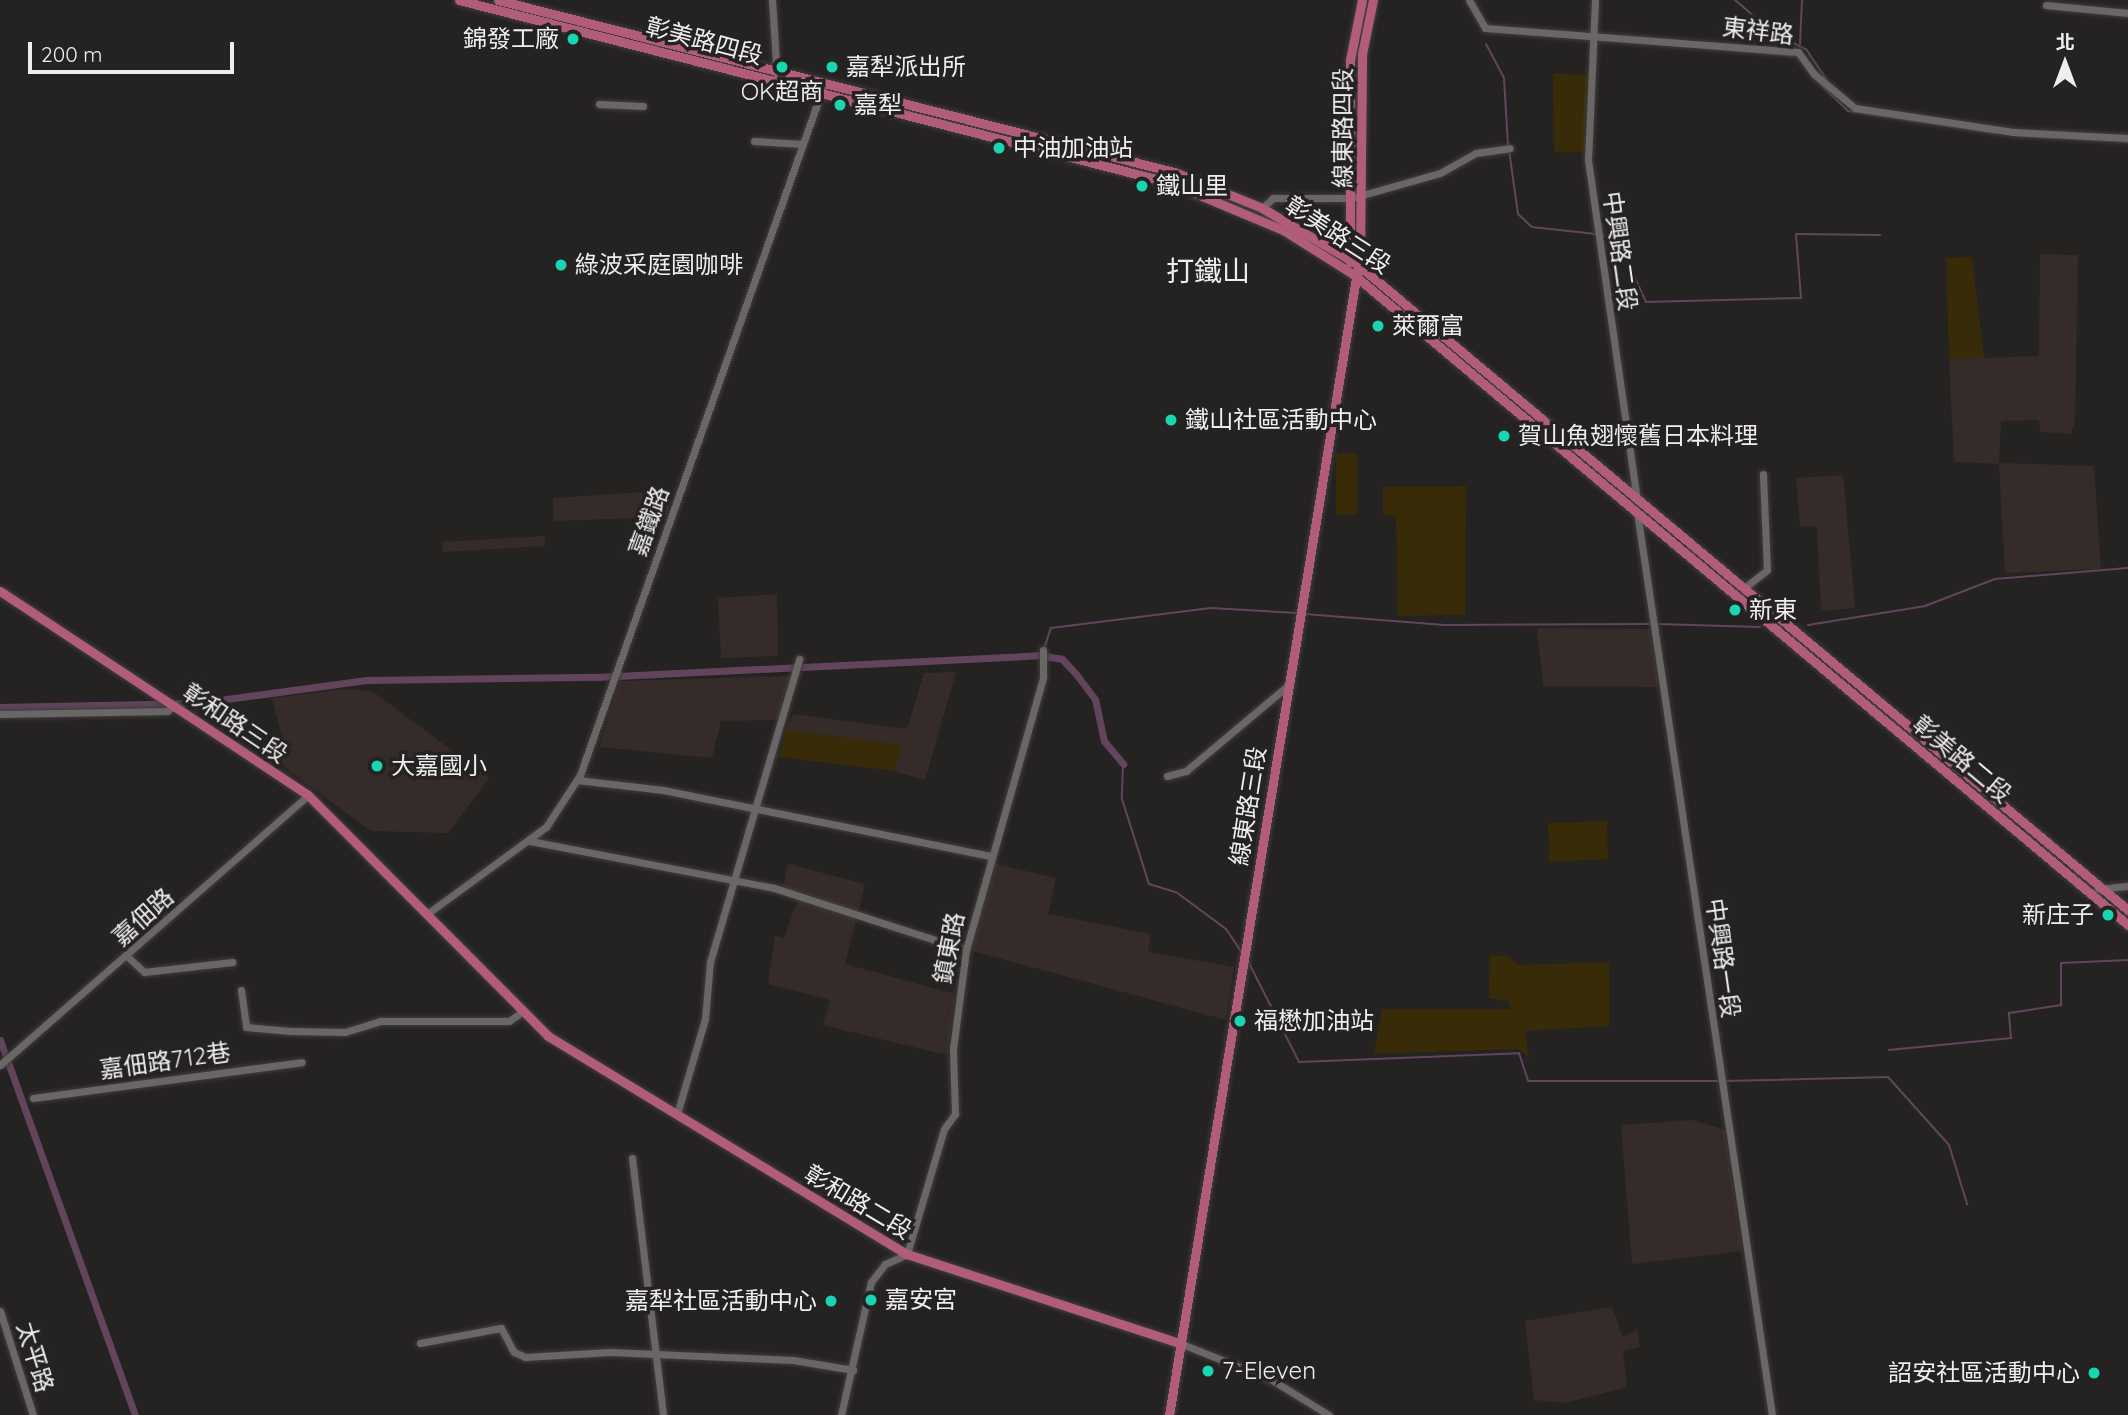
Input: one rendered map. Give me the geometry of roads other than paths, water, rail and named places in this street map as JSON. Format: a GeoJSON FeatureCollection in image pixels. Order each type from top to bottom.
{"type":"FeatureCollection","features":[{"type":"Feature","properties":{"kind":"main road","name":"彰美路四段"},"geometry":{"type":"LineString","coordinates":[[460,0],[778,75]]}},
{"type":"Feature","properties":{"kind":"main road","name":"彰美路四段"},"geometry":{"type":"LineString","coordinates":[[498,0],[778,75]]}},
{"type":"Feature","properties":{"kind":"main road","name":"線東路四段"},"geometry":{"type":"LineString","coordinates":[[1353,261],[1350,223],[1357,197],[1350,60],[1362,0]]}},
{"type":"Feature","properties":{"kind":"main road","name":"線東路四段"},"geometry":{"type":"LineString","coordinates":[[1353,274],[1362,54],[1373,0]]}},
{"type":"Feature","properties":{"kind":"main road","name":"彰美路三段"},"geometry":{"type":"LineString","coordinates":[[778,75],[1179,185],[1283,230],[1353,274],[1637,506],[1780,617]]}},
{"type":"Feature","properties":{"kind":"main road","name":"彰美路三段"},"geometry":{"type":"LineString","coordinates":[[823,87],[1174,172],[1262,208],[1353,261],[1771,624]]}},
{"type":"Feature","properties":{"kind":"main road"},"geometry":{"type":"LineString","coordinates":[[1318,241],[1339,236],[1350,223]]}},
{"type":"Feature","properties":{"kind":"main road","name":"線東路三段"},"geometry":{"type":"LineString","coordinates":[[1169,1415],[1353,274]]}},
{"type":"Feature","properties":{"kind":"main road","name":"彰和路三段"},"geometry":{"type":"LineString","coordinates":[[0,591],[308,796],[427,914]]}},
{"type":"Feature","properties":{"kind":"main road","name":"彰美路二段"},"geometry":{"type":"LineString","coordinates":[[1780,617],[2128,925]]}},
{"type":"Feature","properties":{"kind":"main road","name":"彰美路二段"},"geometry":{"type":"LineString","coordinates":[[1771,624],[2128,910]]}},
{"type":"Feature","properties":{"kind":"main road","name":"彰和路二段"},"geometry":{"type":"LineString","coordinates":[[427,914],[519,1013],[677,1114],[907,1254],[1182,1344]]}},
{"type":"Feature","properties":{"kind":"street"},"geometry":{"type":"LineString","coordinates":[[772,0],[778,75]]}},
{"type":"Feature","properties":{"kind":"street","name":"東祥路"},"geometry":{"type":"LineString","coordinates":[[1469,0],[1485,28],[1593,32],[1798,52],[1814,74],[1855,108],[2013,132],[2128,138]]}},
{"type":"Feature","properties":{"kind":"street","name":"中興路二段"},"geometry":{"type":"LineString","coordinates":[[1595,0],[1588,160],[1637,506]]}},
{"type":"Feature","properties":{"kind":"street"},"geometry":{"type":"LineString","coordinates":[[2046,5],[2128,13]]}},
{"type":"Feature","properties":{"kind":"street","name":"嘉鐵路"},"geometry":{"type":"LineString","coordinates":[[427,914],[530,841],[577,780],[823,87]]}},
{"type":"Feature","properties":{"kind":"street"},"geometry":{"type":"LineString","coordinates":[[599,104],[643,106]]}},
{"type":"Feature","properties":{"kind":"street"},"geometry":{"type":"LineString","coordinates":[[754,141],[802,144]]}},
{"type":"Feature","properties":{"kind":"street"},"geometry":{"type":"LineString","coordinates":[[1262,208],[1273,198],[1357,197],[1440,173],[1476,153],[1510,148]]}},
{"type":"Feature","properties":{"kind":"street"},"geometry":{"type":"LineString","coordinates":[[1744,588],[1768,570],[1763,474]]}},
{"type":"Feature","properties":{"kind":"street","name":"中興路一段"},"geometry":{"type":"LineString","coordinates":[[1637,506],[1772,1415]]}},
{"type":"Feature","properties":{"kind":"street","name":"鎮東路"},"geometry":{"type":"LineString","coordinates":[[907,1254],[944,1129],[955,1114],[953,1049],[966,950],[990,856],[1046,665],[1043,650]]}},
{"type":"Feature","properties":{"kind":"street"},"geometry":{"type":"LineString","coordinates":[[677,1114],[705,1020],[710,962],[732,881],[759,808],[799,674],[799,662]]}},
{"type":"Feature","properties":{"kind":"street"},"geometry":{"type":"LineString","coordinates":[[1167,776],[1186,771],[1286,687]]}},
{"type":"Feature","properties":{"kind":"street"},"geometry":{"type":"LineString","coordinates":[[0,714],[167,711],[175,705]]}},
{"type":"Feature","properties":{"kind":"street"},"geometry":{"type":"LineString","coordinates":[[577,780],[759,808],[990,856]]}},
{"type":"Feature","properties":{"kind":"street","name":"嘉佃路"},"geometry":{"type":"LineString","coordinates":[[0,1065],[128,957],[308,796]]}},
{"type":"Feature","properties":{"kind":"street"},"geometry":{"type":"LineString","coordinates":[[530,841],[774,888],[966,950]]}},
{"type":"Feature","properties":{"kind":"street"},"geometry":{"type":"LineString","coordinates":[[2093,895],[2100,887],[2128,886]]}},
{"type":"Feature","properties":{"kind":"street"},"geometry":{"type":"LineString","coordinates":[[128,957],[144,972],[232,962]]}},
{"type":"Feature","properties":{"kind":"street"},"geometry":{"type":"LineString","coordinates":[[241,990],[246,1027],[290,1031],[345,1032],[380,1021],[509,1021],[519,1013]]}},
{"type":"Feature","properties":{"kind":"street","name":"嘉佃路712巷"},"geometry":{"type":"LineString","coordinates":[[33,1098],[302,1062]]}},
{"type":"Feature","properties":{"kind":"street"},"geometry":{"type":"LineString","coordinates":[[632,1158],[663,1415]]}},
{"type":"Feature","properties":{"kind":"street"},"geometry":{"type":"LineString","coordinates":[[841,1415],[871,1282],[885,1264],[907,1254]]}},
{"type":"Feature","properties":{"kind":"street","name":"太平路"},"geometry":{"type":"LineString","coordinates":[[0,1311],[33,1415]]}},
{"type":"Feature","properties":{"kind":"street"},"geometry":{"type":"LineString","coordinates":[[420,1343],[501,1328],[514,1352],[525,1357],[656,1356],[793,1360],[853,1370]]}},
{"type":"Feature","properties":{"kind":"street","name":"彰和路二段"},"geometry":{"type":"LineString","coordinates":[[1182,1344],[1272,1380],[1329,1415]]}},
{"type":"Feature","properties":{"kind":"waterway"},"geometry":{"type":"LineString","coordinates":[[1735,0],[1774,33],[1806,49],[1826,79]]}},
{"type":"Feature","properties":{"kind":"waterway"},"geometry":{"type":"LineString","coordinates":[[1800,44],[1802,0]]}},
{"type":"Feature","properties":{"kind":"waterway"},"geometry":{"type":"LineString","coordinates":[[1486,44],[1504,78],[1508,145]]}},
{"type":"Feature","properties":{"kind":"waterway"},"geometry":{"type":"LineString","coordinates":[[1730,50],[1797,56]]}},
{"type":"Feature","properties":{"kind":"waterway"},"geometry":{"type":"LineString","coordinates":[[1818,82],[1848,111],[1994,133]]}},
{"type":"Feature","properties":{"kind":"waterway"},"geometry":{"type":"LineString","coordinates":[[2017,136],[2128,142]]}},
{"type":"Feature","properties":{"kind":"waterway"},"geometry":{"type":"LineString","coordinates":[[1509,150],[1518,214],[1532,227],[1596,234]]}},
{"type":"Feature","properties":{"kind":"waterway"},"geometry":{"type":"LineString","coordinates":[[1602,235],[1623,251],[1646,302],[1801,298],[1796,234],[1880,235]]}},
{"type":"Feature","properties":{"kind":"waterway"},"geometry":{"type":"LineString","coordinates":[[1808,625],[1925,606],[1995,579],[2128,568]]}},
{"type":"Feature","properties":{"kind":"waterway"},"geometry":{"type":"LineString","coordinates":[[1044,649],[1051,628],[1211,608],[1298,613]]}},
{"type":"Feature","properties":{"kind":"waterway"},"geometry":{"type":"LineString","coordinates":[[1304,614],[1445,625],[1651,624]]}},
{"type":"Feature","properties":{"kind":"waterway"},"geometry":{"type":"LineString","coordinates":[[1657,624],[1760,627]]}},
{"type":"Feature","properties":{"kind":"waterway"},"geometry":{"type":"LineString","coordinates":[[0,707],[197,703],[368,680],[596,677],[1038,655],[1062,659],[1076,674],[1095,699],[1104,741],[1123,764]]}},
{"type":"Feature","properties":{"kind":"waterway"},"geometry":{"type":"LineString","coordinates":[[1123,764],[1122,799],[1149,884],[1176,892],[1226,929],[1241,951]]}},
{"type":"Feature","properties":{"kind":"waterway"},"geometry":{"type":"LineString","coordinates":[[1889,1050],[2011,1038],[2009,1013],[2061,1005],[2061,963],[2128,960]]}},
{"type":"Feature","properties":{"kind":"waterway"},"geometry":{"type":"LineString","coordinates":[[1248,961],[1299,1062],[1519,1053],[1528,1081],[1719,1081]]}},
{"type":"Feature","properties":{"kind":"waterway"},"geometry":{"type":"LineString","coordinates":[[0,1040],[135,1415]]}},
{"type":"Feature","properties":{"kind":"waterway"},"geometry":{"type":"LineString","coordinates":[[1724,1081],[1888,1077],[1949,1145],[1967,1204]]}},
{"type":"Feature","properties":{"kind":"place","name":"錦發工廠"},"geometry":{"type":"Point","coordinates":[573,39]}},
{"type":"Feature","properties":{"kind":"place","name":"OK超商"},"geometry":{"type":"Point","coordinates":[782,67]}},
{"type":"Feature","properties":{"kind":"place","name":"嘉犁派出所"},"geometry":{"type":"Point","coordinates":[832,67]}},
{"type":"Feature","properties":{"kind":"place","name":"嘉犁"},"geometry":{"type":"Point","coordinates":[840,105]}},
{"type":"Feature","properties":{"kind":"place","name":"中油加油站"},"geometry":{"type":"Point","coordinates":[999,148]}},
{"type":"Feature","properties":{"kind":"place","name":"鐵山里"},"geometry":{"type":"Point","coordinates":[1142,186]}},
{"type":"Feature","properties":{"kind":"place","name":"綠波采庭園咖啡"},"geometry":{"type":"Point","coordinates":[561,265]}},
{"type":"Feature","properties":{"kind":"place","name":"萊爾富"},"geometry":{"type":"Point","coordinates":[1378,326]}},
{"type":"Feature","properties":{"kind":"place","name":"鐵山社區活動中心"},"geometry":{"type":"Point","coordinates":[1171,420]}},
{"type":"Feature","properties":{"kind":"place","name":"賀山魚翅懷舊日本料理"},"geometry":{"type":"Point","coordinates":[1504,436]}},
{"type":"Feature","properties":{"kind":"place","name":"新東"},"geometry":{"type":"Point","coordinates":[1735,610]}},
{"type":"Feature","properties":{"kind":"place","name":"大嘉國小"},"geometry":{"type":"Point","coordinates":[377,766]}},
{"type":"Feature","properties":{"kind":"place","name":"新庄子"},"geometry":{"type":"Point","coordinates":[2108,915]}},
{"type":"Feature","properties":{"kind":"place","name":"福懋加油站"},"geometry":{"type":"Point","coordinates":[1240,1021]}},
{"type":"Feature","properties":{"kind":"place","name":"嘉安宮"},"geometry":{"type":"Point","coordinates":[871,1300]}},
{"type":"Feature","properties":{"kind":"place","name":"嘉犁社區活動中心"},"geometry":{"type":"Point","coordinates":[831,1301]}},
{"type":"Feature","properties":{"kind":"place","name":"7-Eleven"},"geometry":{"type":"Point","coordinates":[1208,1371]}},
{"type":"Feature","properties":{"kind":"place","name":"詔安社區活動中心"},"geometry":{"type":"Point","coordinates":[2094,1373]}},
{"type":"Feature","properties":{"kind":"district","name":"打鐵山"},"geometry":{"type":"Point","coordinates":[1208,271]}}]}
